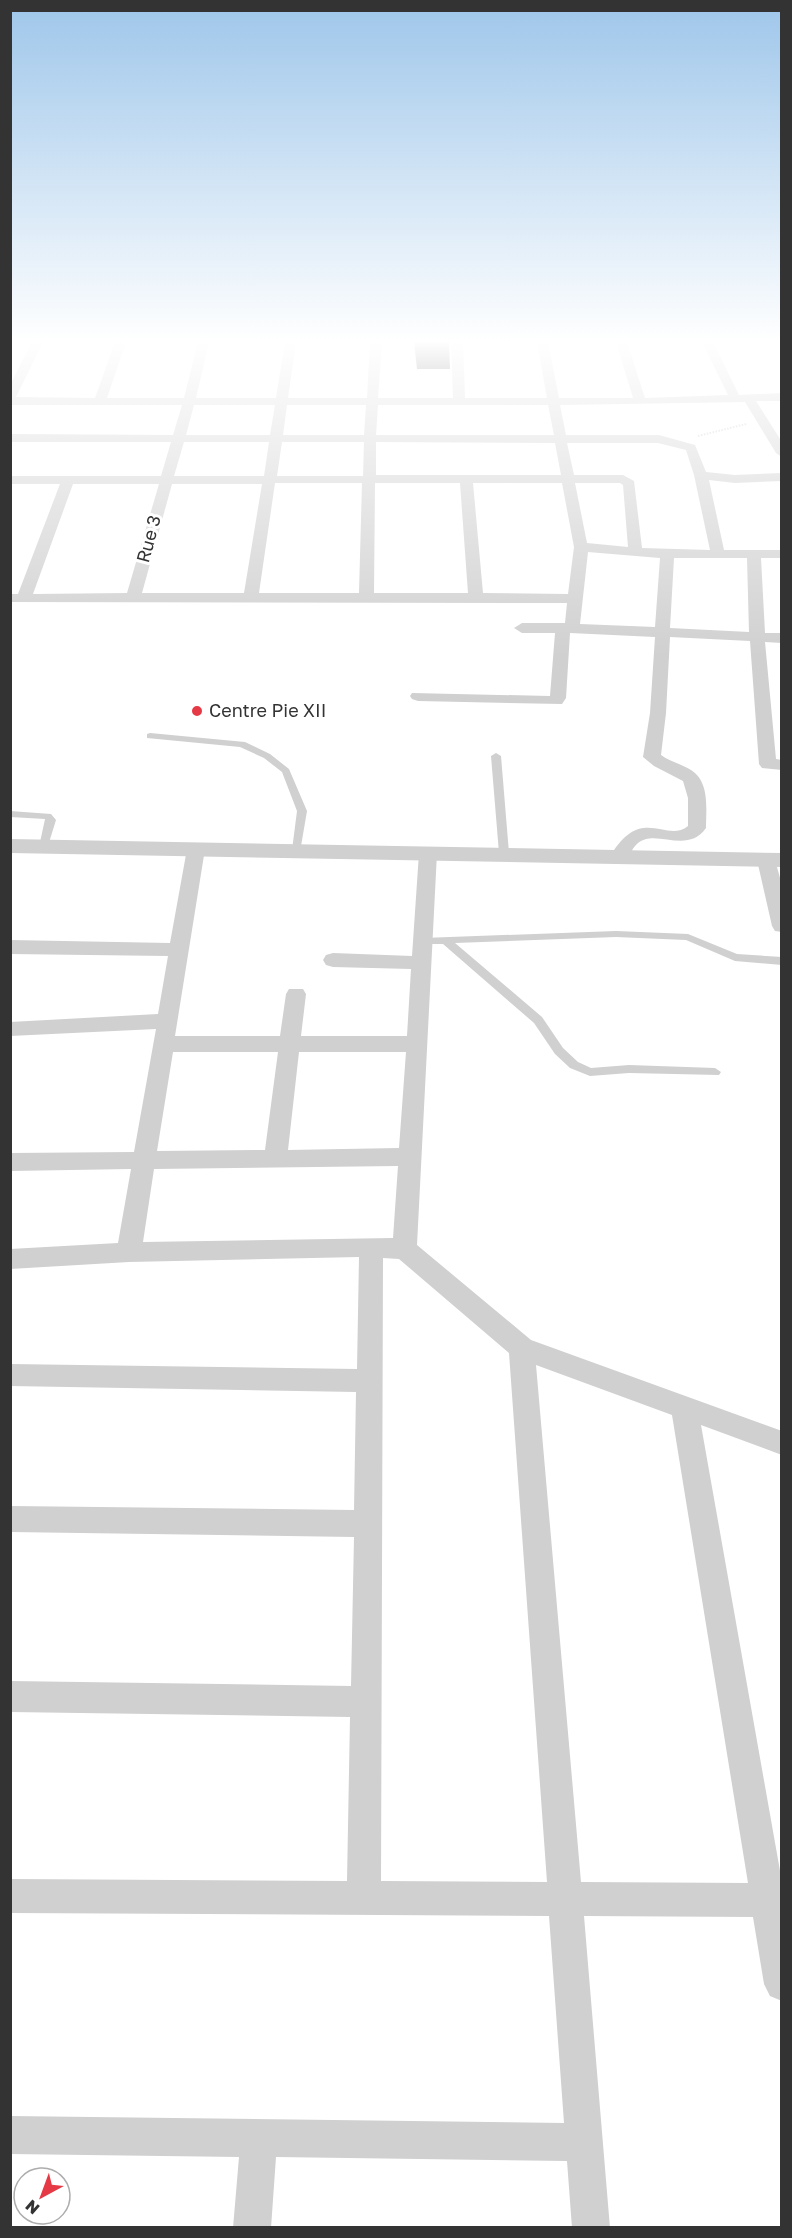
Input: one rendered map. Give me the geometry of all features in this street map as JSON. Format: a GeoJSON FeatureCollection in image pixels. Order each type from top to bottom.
{"type":"FeatureCollection","features":[{"type":"Feature","properties":{"kind":"street","name":"Rue 3"},"geometry":{"type":"LineString","coordinates":[[134,598],[166,480],[178,446]]}},
{"type":"Feature","properties":{"kind":"street"},"geometry":{"type":"LineString","coordinates":[[251,598],[268,480],[275,446]]}},
{"type":"Feature","properties":{"kind":"street"},"geometry":{"type":"LineString","coordinates":[[366,598],[370,446]]}},
{"type":"Feature","properties":{"kind":"street"},"geometry":{"type":"LineString","coordinates":[[418,696],[556,701],[558,699],[568,628],[576,599],[581,547],[561,446]]}},
{"type":"Feature","properties":{"kind":"street"},"geometry":{"type":"LineString","coordinates":[[687,446],[691,448],[702,475],[718,554]]}},
{"type":"Feature","properties":{"kind":"street"},"geometry":{"type":"LineString","coordinates":[[702,475],[735,479],[778,480]]}},
{"type":"Feature","properties":{"kind":"street"},"geometry":{"type":"LineString","coordinates":[[10,480],[628,481],[635,551]]}},
{"type":"Feature","properties":{"kind":"street"},"geometry":{"type":"LineString","coordinates":[[68,480],[17,598],[476,597],[576,599]]}},
{"type":"Feature","properties":{"kind":"street"},"geometry":{"type":"LineString","coordinates":[[466,480],[476,597]]}},
{"type":"Feature","properties":{"kind":"street"},"geometry":{"type":"LineString","coordinates":[[581,547],[667,554],[782,554]]}},
{"type":"Feature","properties":{"kind":"street"},"geometry":{"type":"LineString","coordinates":[[620,855],[632,837],[642,834],[683,836],[693,833],[697,828],[694,783],[687,775],[659,764],[652,757],[658,713],[667,554]]}},
{"type":"Feature","properties":{"kind":"street"},"geometry":{"type":"LineString","coordinates":[[754,555],[757,637],[768,765],[782,765]]}},
{"type":"Feature","properties":{"kind":"street"},"geometry":{"type":"LineString","coordinates":[[522,628],[782,638]]}},
{"type":"Feature","properties":{"kind":"street"},"geometry":{"type":"LineString","coordinates":[[10,846],[620,855],[774,860],[782,926]]}},
{"type":"Feature","properties":{"kind":"street"},"geometry":{"type":"LineString","coordinates":[[129,1252],[196,849]]}},
{"type":"Feature","properties":{"kind":"street"},"geometry":{"type":"LineString","coordinates":[[405,1249],[428,853]]}},
{"type":"Feature","properties":{"kind":"street"},"geometry":{"type":"LineString","coordinates":[[10,947],[179,950]]}},
{"type":"Feature","properties":{"kind":"street"},"geometry":{"type":"LineString","coordinates":[[333,960],[421,963]]}},
{"type":"Feature","properties":{"kind":"street"},"geometry":{"type":"LineString","coordinates":[[275,1159],[296,994]]}},
{"type":"Feature","properties":{"kind":"street"},"geometry":{"type":"LineString","coordinates":[[10,1029],[167,1021]]}},
{"type":"Feature","properties":{"kind":"street"},"geometry":{"type":"LineString","coordinates":[[163,1044],[417,1044]]}},
{"type":"Feature","properties":{"kind":"street"},"geometry":{"type":"LineString","coordinates":[[10,1162],[410,1157]]}},
{"type":"Feature","properties":{"kind":"street"},"geometry":{"type":"LineString","coordinates":[[364,1898],[371,1247]]}},
{"type":"Feature","properties":{"kind":"street"},"geometry":{"type":"LineString","coordinates":[[10,1258],[129,1252],[371,1247],[405,1249],[522,1348],[782,1443]]}},
{"type":"Feature","properties":{"kind":"street"},"geometry":{"type":"LineString","coordinates":[[522,1348],[591,2228]]}},
{"type":"Feature","properties":{"kind":"street"},"geometry":{"type":"LineString","coordinates":[[10,1375],[369,1381]]}},
{"type":"Feature","properties":{"kind":"street"},"geometry":{"type":"LineString","coordinates":[[684,1406],[775,1900],[782,1984]]}},
{"type":"Feature","properties":{"kind":"street"},"geometry":{"type":"LineString","coordinates":[[10,1519],[368,1524]]}},
{"type":"Feature","properties":{"kind":"street"},"geometry":{"type":"LineString","coordinates":[[10,1696],[366,1702]]}},
{"type":"Feature","properties":{"kind":"street"},"geometry":{"type":"LineString","coordinates":[[10,1896],[565,1897],[775,1900]]}},
{"type":"Feature","properties":{"kind":"street"},"geometry":{"type":"LineString","coordinates":[[10,2134],[584,2142]]}},
{"type":"Feature","properties":{"kind":"street"},"geometry":{"type":"LineString","coordinates":[[252,2228],[259,2137]]}},
{"type":"Feature","properties":{"kind":"lane"},"geometry":{"type":"LineString","coordinates":[[150,735],[242,744],[267,756],[286,771],[302,811],[297,850]]}},
{"type":"Feature","properties":{"kind":"lane"},"geometry":{"type":"LineString","coordinates":[[496,756],[504,853]]}},
{"type":"Feature","properties":{"kind":"lane"},"geometry":{"type":"LineString","coordinates":[[10,814],[48,816],[51,820],[44,847]]}},
{"type":"Feature","properties":{"kind":"lane"},"geometry":{"type":"LineString","coordinates":[[423,941],[616,934],[688,936],[735,957],[782,961]]}},
{"type":"Feature","properties":{"kind":"lane"},"geometry":{"type":"LineString","coordinates":[[445,940],[538,1020],[559,1051],[574,1065],[590,1072],[628,1069],[715,1072]]}},
{"type":"Feature","properties":{"kind":"place","name":"Centre Pie XII"},"geometry":{"type":"Point","coordinates":[197,711]}}]}
